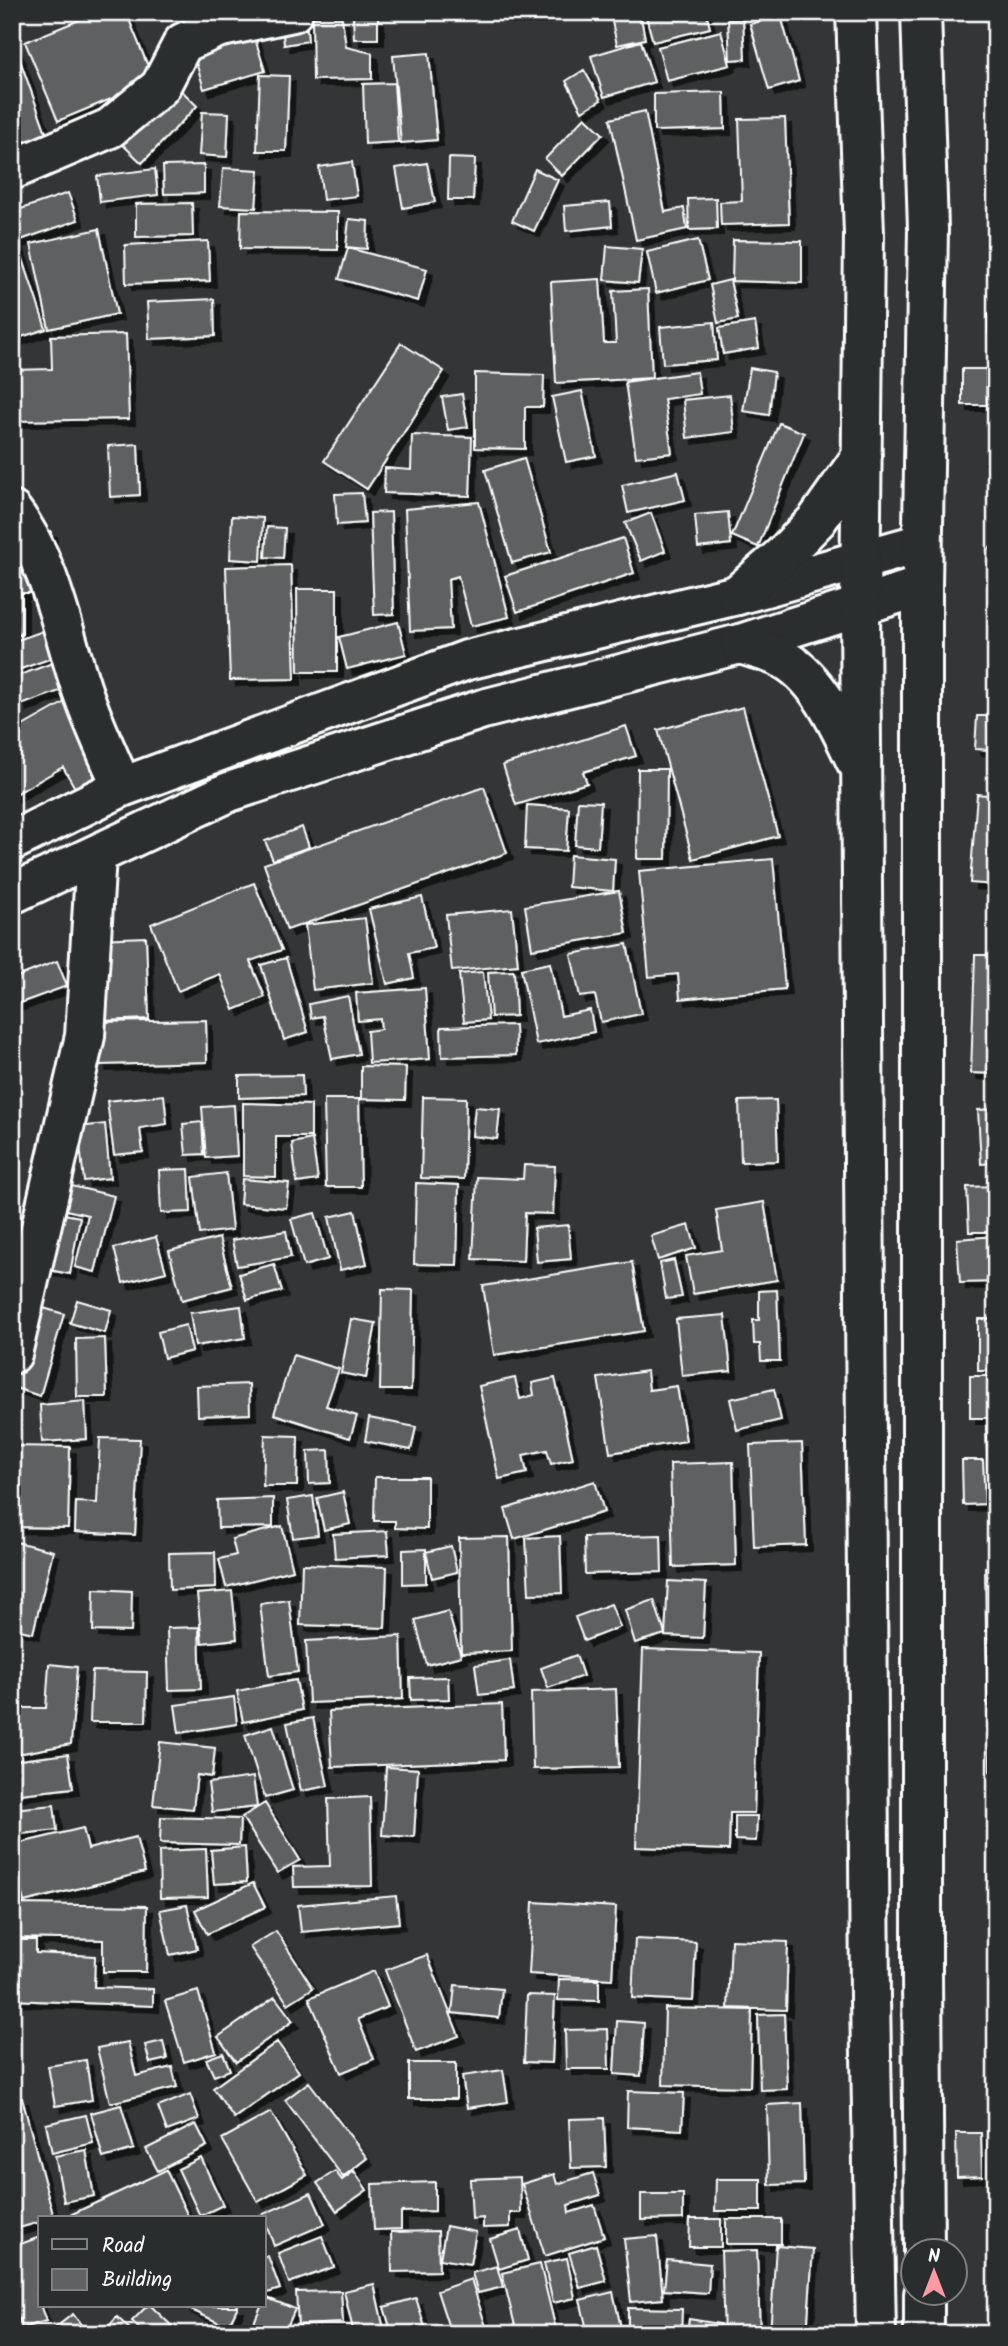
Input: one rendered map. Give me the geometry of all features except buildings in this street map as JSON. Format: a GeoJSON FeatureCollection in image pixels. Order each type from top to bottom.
{"type":"FeatureCollection","features":[{"type":"Feature","properties":{"kind":"main road"},"geometry":{"type":"LineString","coordinates":[[12,170],[110,128],[160,87],[183,43],[217,28],[293,12]]}},
{"type":"Feature","properties":{"kind":"main road"},"geometry":{"type":"LineString","coordinates":[[856,12],[864,234],[860,607],[870,1998],[876,2334]]}},
{"type":"Feature","properties":{"kind":"main road"},"geometry":{"type":"LineString","coordinates":[[921,12],[928,229],[922,543],[924,2238]]}},
{"type":"Feature","properties":{"kind":"main road"},"geometry":{"type":"LineString","coordinates":[[737,595],[782,557],[817,520],[862,456]]}},
{"type":"Feature","properties":{"kind":"main road"},"geometry":{"type":"LineString","coordinates":[[12,511],[33,543],[80,685],[122,786]]}},
{"type":"Feature","properties":{"kind":"main road"},"geometry":{"type":"LineString","coordinates":[[12,841],[122,786],[467,660],[737,595],[922,543]]}},
{"type":"Feature","properties":{"kind":"main road"},"geometry":{"type":"LineString","coordinates":[[12,894],[229,792],[483,709],[740,644],[922,586]]}},
{"type":"Feature","properties":{"kind":"main road"},"geometry":{"type":"LineString","coordinates":[[740,644],[779,656],[809,680],[833,713],[861,773]]}},
{"type":"Feature","properties":{"kind":"main road"},"geometry":{"type":"LineString","coordinates":[[12,1354],[85,1036],[96,855]]}},
{"type":"Feature","properties":{"kind":"main road"},"geometry":{"type":"LineString","coordinates":[[924,2308],[924,2334]]}}]}
